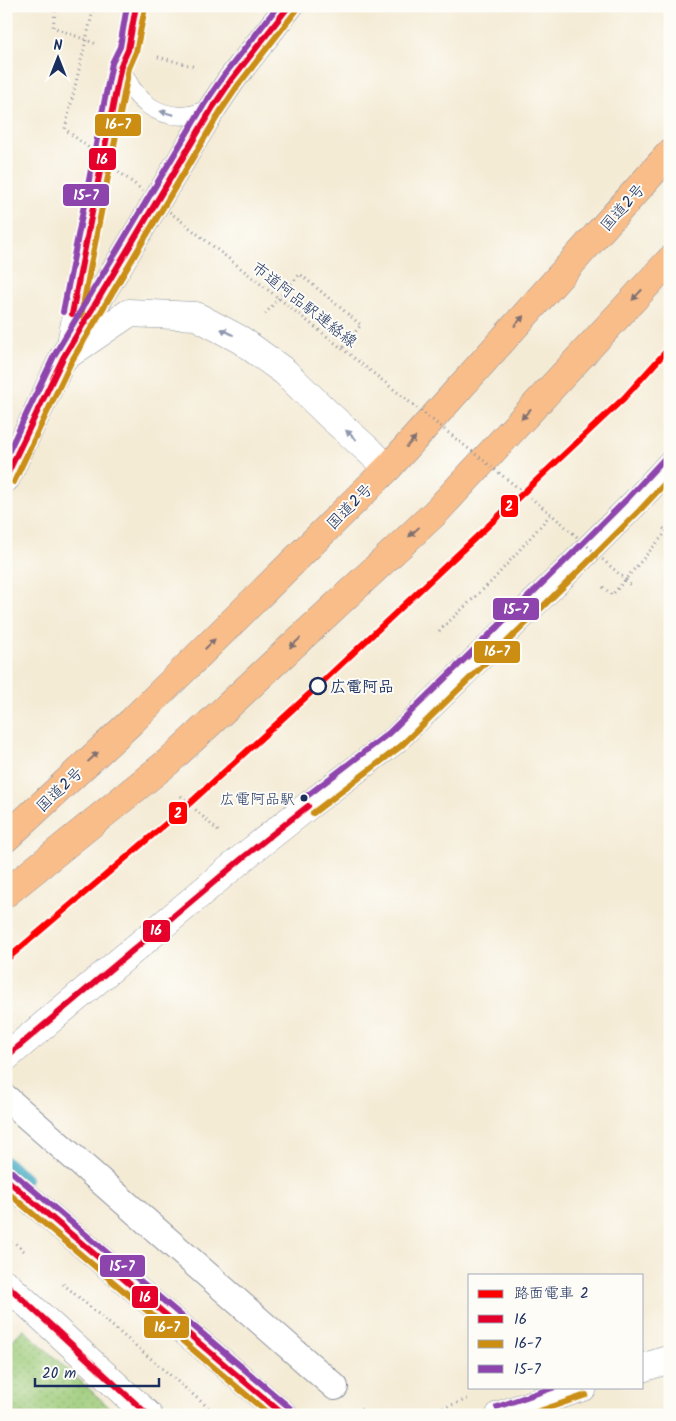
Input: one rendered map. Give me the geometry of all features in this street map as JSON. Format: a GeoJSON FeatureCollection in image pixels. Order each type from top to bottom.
{"type":"FeatureCollection","features":[{"type":"Feature","properties":{"kind":"highway","name":"国道2号"},"geometry":{"type":"LineString","coordinates":[[6,838],[131,722],[388,468],[670,153]]}},
{"type":"Feature","properties":{"kind":"highway"},"geometry":{"type":"LineString","coordinates":[[6,893],[168,762],[435,513],[670,260]]}},
{"type":"Feature","properties":{"kind":"street"},"geometry":{"type":"LineString","coordinates":[[6,478],[64,358],[213,107],[232,79],[289,6]]}},
{"type":"Feature","properties":{"kind":"street"},"geometry":{"type":"LineString","coordinates":[[64,358],[129,313],[196,316],[241,340],[285,372],[388,468]]}},
{"type":"Feature","properties":{"kind":"street"},"geometry":{"type":"LineString","coordinates":[[6,1057],[245,856],[395,740],[634,504],[670,465]]}},
{"type":"Feature","properties":{"kind":"street"},"geometry":{"type":"LineString","coordinates":[[6,1098],[335,1387]]}},
{"type":"Feature","properties":{"kind":"street"},"geometry":{"type":"LineString","coordinates":[[6,1180],[284,1415]]}},
{"type":"Feature","properties":{"kind":"street"},"geometry":{"type":"LineString","coordinates":[[6,1284],[148,1415]]}},
{"type":"Feature","properties":{"kind":"street"},"geometry":{"type":"LineString","coordinates":[[644,1367],[670,1359]]}},
{"type":"Feature","properties":{"kind":"street"},"geometry":{"type":"LineString","coordinates":[[500,1415],[580,1388]]}},
{"type":"Feature","properties":{"kind":"lane"},"geometry":{"type":"LineString","coordinates":[[64,358],[121,65],[128,50],[136,6]]}},
{"type":"Feature","properties":{"kind":"lane"},"geometry":{"type":"LineString","coordinates":[[121,65],[131,88],[148,107],[169,115],[192,115],[213,107]]}},
{"type":"Feature","properties":{"kind":"path"},"geometry":{"type":"LineString","coordinates":[[56,6],[53,27],[94,44]]}},
{"type":"Feature","properties":{"kind":"path","name":"市道阿品駅連絡線"},"geometry":{"type":"LineString","coordinates":[[94,6],[65,129],[551,514],[631,586]]}},
{"type":"Feature","properties":{"kind":"path"},"geometry":{"type":"LineString","coordinates":[[262,316],[300,274],[361,325],[341,349]]}},
{"type":"Feature","properties":{"kind":"path"},"geometry":{"type":"LineString","coordinates":[[439,631],[493,580],[551,514]]}},
{"type":"Feature","properties":{"kind":"path"},"geometry":{"type":"LineString","coordinates":[[612,595],[667,531]]}},
{"type":"Feature","properties":{"kind":"path"},"geometry":{"type":"LineString","coordinates":[[178,794],[245,856]]}},
{"type":"Feature","properties":{"kind":"path"},"geometry":{"type":"LineString","coordinates":[[6,1241],[15,1244],[30,1256]]}},
{"type":"Feature","properties":{"kind":"path"},"geometry":{"type":"LineString","coordinates":[[60,1282],[217,1415]]}},
{"type":"Feature","properties":{"kind":"path"},"geometry":{"type":"LineString","coordinates":[[424,1415],[476,1396]]}},
{"type":"Feature","properties":{"kind":"green space"},"geometry":{"type":"Polygon","coordinates":[[[23,1329],[118,1415],[6,1415],[6,1347],[23,1329]]]}},
{"type":"Feature","properties":{"kind":"waterway"},"geometry":{"type":"LineString","coordinates":[[6,1162],[25,1179]]}},
{"type":"Feature","properties":{"kind":"tram line","name":"2"},"geometry":{"type":"LineString","coordinates":[[6,960],[189,804],[317,687],[624,398],[670,347]]}},
{"type":"Feature","properties":{"kind":"transit line","name":"15-7"},"geometry":{"type":"LineString","coordinates":[[63,312],[112,63],[120,47],[127,6]]}},
{"type":"Feature","properties":{"kind":"transit line","name":"16"},"geometry":{"type":"LineString","coordinates":[[72,314],[121,65],[128,50],[136,6]]}},
{"type":"Feature","properties":{"kind":"transit line","name":"15-7"},"geometry":{"type":"LineString","coordinates":[[6,457],[55,354],[205,103],[278,6]]}},
{"type":"Feature","properties":{"kind":"transit line","name":"16"},"geometry":{"type":"LineString","coordinates":[[6,477],[63,358],[213,107],[232,79],[289,6]]}},
{"type":"Feature","properties":{"kind":"transit line","name":"16-7"},"geometry":{"type":"LineString","coordinates":[[81,316],[129,68],[136,52],[145,8]]}},
{"type":"Feature","properties":{"kind":"transit line","name":"16-7"},"geometry":{"type":"LineString","coordinates":[[14,482],[71,362],[220,112],[239,84],[296,11]]}},
{"type":"Feature","properties":{"kind":"transit line","name":"15-7"},"geometry":{"type":"LineString","coordinates":[[303,799],[389,733],[570,556],[664,459]]}},
{"type":"Feature","properties":{"kind":"transit line","name":"16-7"},"geometry":{"type":"LineString","coordinates":[[313,813],[401,746],[582,568],[670,478]]}},
{"type":"Feature","properties":{"kind":"transit line","name":"16"},"geometry":{"type":"LineString","coordinates":[[6,1057],[245,856],[308,806]]}},
{"type":"Feature","properties":{"kind":"transit line","name":"15-7"},"geometry":{"type":"LineString","coordinates":[[12,1172],[290,1408]]}},
{"type":"Feature","properties":{"kind":"transit line","name":"16"},"geometry":{"type":"LineString","coordinates":[[6,1179],[284,1415]]}},
{"type":"Feature","properties":{"kind":"transit line","name":"16-7"},"geometry":{"type":"LineString","coordinates":[[6,1191],[270,1415]]}},
{"type":"Feature","properties":{"kind":"transit line","name":"16"},"geometry":{"type":"LineString","coordinates":[[6,1284],[148,1415]]}},
{"type":"Feature","properties":{"kind":"transit line","name":"15-7"},"geometry":{"type":"LineString","coordinates":[[497,1407],[552,1388]]}},
{"type":"Feature","properties":{"kind":"transit line","name":"16-7"},"geometry":{"type":"LineString","coordinates":[[528,1415],[586,1395]]}},
{"type":"Feature","properties":{"kind":"place","name":"広電阿品"},"geometry":{"type":"Point","coordinates":[318,686]}},
{"type":"Feature","properties":{"kind":"place","name":"広電阿品駅"},"geometry":{"type":"Point","coordinates":[304,798]}}]}
